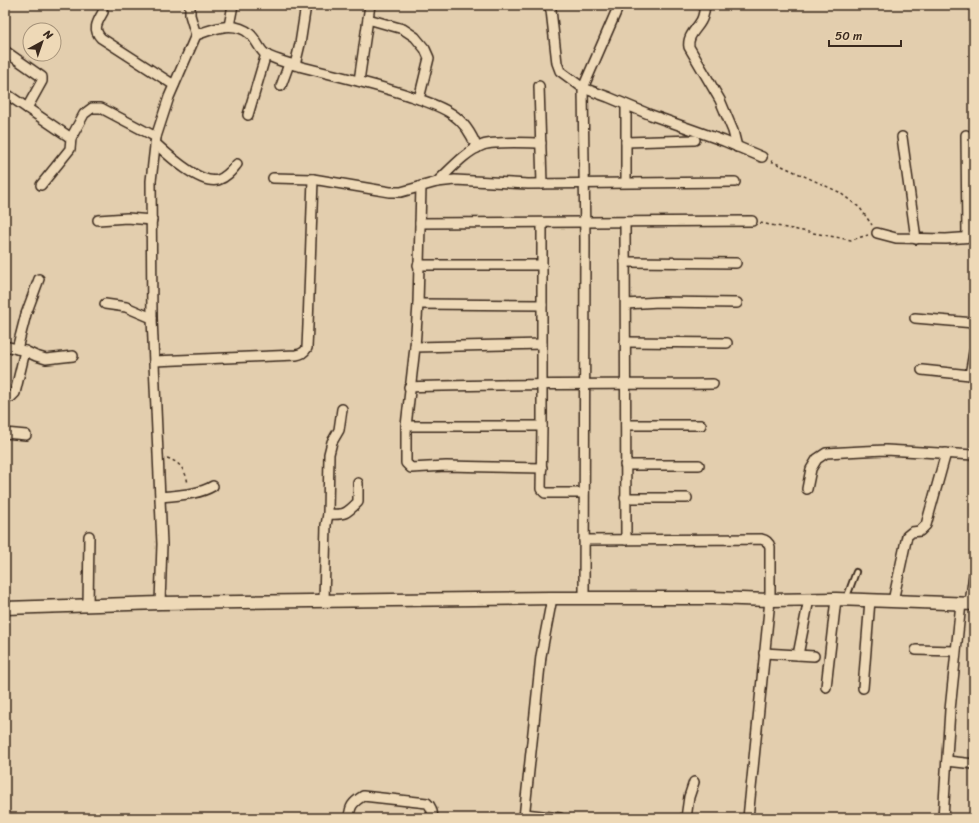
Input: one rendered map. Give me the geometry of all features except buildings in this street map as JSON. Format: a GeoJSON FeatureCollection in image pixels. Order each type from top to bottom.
{"type":"FeatureCollection","features":[{"type":"Feature","properties":{"kind":"street"},"geometry":{"type":"LineString","coordinates":[[160,603],[162,544],[152,318],[151,181],[155,140],[174,85],[196,35],[191,20],[190,5]]}},
{"type":"Feature","properties":{"kind":"street"},"geometry":{"type":"LineString","coordinates":[[229,26],[234,5]]}},
{"type":"Feature","properties":{"kind":"street"},"geometry":{"type":"LineString","coordinates":[[281,86],[300,44],[306,5]]}},
{"type":"Feature","properties":{"kind":"street"},"geometry":{"type":"LineString","coordinates":[[359,81],[370,5]]}},
{"type":"Feature","properties":{"kind":"street"},"geometry":{"type":"LineString","coordinates":[[548,5],[551,10],[557,63],[560,71],[583,88],[737,146],[762,157]]}},
{"type":"Feature","properties":{"kind":"street"},"geometry":{"type":"LineString","coordinates":[[584,598],[583,88],[619,5]]}},
{"type":"Feature","properties":{"kind":"street"},"geometry":{"type":"LineString","coordinates":[[704,5],[703,16],[689,38],[689,46],[720,100],[733,131],[737,146]]}},
{"type":"Feature","properties":{"kind":"street"},"geometry":{"type":"LineString","coordinates":[[103,12],[96,24],[97,34],[174,85]]}},
{"type":"Feature","properties":{"kind":"street"},"geometry":{"type":"LineString","coordinates":[[368,19],[403,29],[415,37],[425,49],[428,58],[419,99]]}},
{"type":"Feature","properties":{"kind":"street"},"geometry":{"type":"LineString","coordinates":[[196,35],[229,26],[239,28],[250,33],[266,54],[292,64],[359,81],[419,99],[454,115],[468,130],[478,148]]}},
{"type":"Feature","properties":{"kind":"street"},"geometry":{"type":"LineString","coordinates":[[5,51],[42,77],[42,81],[27,108]]}},
{"type":"Feature","properties":{"kind":"street"},"geometry":{"type":"LineString","coordinates":[[248,115],[266,54]]}},
{"type":"Feature","properties":{"kind":"street"},"geometry":{"type":"LineString","coordinates":[[539,86],[542,184]]}},
{"type":"Feature","properties":{"kind":"street"},"geometry":{"type":"LineString","coordinates":[[5,93],[71,138]]}},
{"type":"Feature","properties":{"kind":"street"},"geometry":{"type":"LineString","coordinates":[[626,105],[626,182]]}},
{"type":"Feature","properties":{"kind":"street"},"geometry":{"type":"LineString","coordinates":[[41,185],[70,149],[71,138],[84,114],[92,108],[101,108],[155,140],[176,162],[196,174],[211,180],[218,180],[227,175],[237,164]]}},
{"type":"Feature","properties":{"kind":"street"},"geometry":{"type":"LineString","coordinates":[[877,233],[896,238],[916,239],[971,237],[966,135]]}},
{"type":"Feature","properties":{"kind":"street"},"geometry":{"type":"LineString","coordinates":[[902,138],[916,239]]}},
{"type":"Feature","properties":{"kind":"street"},"geometry":{"type":"LineString","coordinates":[[626,142],[695,140]]}},
{"type":"Feature","properties":{"kind":"street"},"geometry":{"type":"LineString","coordinates":[[437,182],[463,157],[478,148],[489,144],[541,143]]}},
{"type":"Feature","properties":{"kind":"street"},"geometry":{"type":"LineString","coordinates":[[273,178],[313,179],[390,192],[401,192],[437,182],[456,180],[542,184],[735,182]]}},
{"type":"Feature","properties":{"kind":"street"},"geometry":{"type":"LineString","coordinates":[[154,361],[296,355],[302,354],[305,351],[307,348],[313,179]]}},
{"type":"Feature","properties":{"kind":"street"},"geometry":{"type":"LineString","coordinates":[[421,186],[418,304],[415,347],[409,388],[406,426],[406,462],[411,468],[446,466],[542,468]]}},
{"type":"Feature","properties":{"kind":"street"},"geometry":{"type":"LineString","coordinates":[[98,220],[127,218],[152,220]]}},
{"type":"Feature","properties":{"kind":"street"},"geometry":{"type":"LineString","coordinates":[[625,222],[626,540]]}},
{"type":"Feature","properties":{"kind":"street"},"geometry":{"type":"LineString","coordinates":[[420,223],[752,222]]}},
{"type":"Feature","properties":{"kind":"street"},"geometry":{"type":"LineString","coordinates":[[542,223],[542,468],[540,485],[542,492],[584,493]]}},
{"type":"Feature","properties":{"kind":"street"},"geometry":{"type":"LineString","coordinates":[[626,262],[736,263]]}},
{"type":"Feature","properties":{"kind":"street"},"geometry":{"type":"LineString","coordinates":[[418,265],[542,265]]}},
{"type":"Feature","properties":{"kind":"street"},"geometry":{"type":"LineString","coordinates":[[5,395],[11,397],[15,393],[26,314],[39,279]]}},
{"type":"Feature","properties":{"kind":"street"},"geometry":{"type":"LineString","coordinates":[[626,304],[659,302],[737,302]]}},
{"type":"Feature","properties":{"kind":"street"},"geometry":{"type":"LineString","coordinates":[[105,304],[126,307],[152,318]]}},
{"type":"Feature","properties":{"kind":"street"},"geometry":{"type":"LineString","coordinates":[[418,304],[542,305]]}},
{"type":"Feature","properties":{"kind":"street"},"geometry":{"type":"LineString","coordinates":[[915,318],[974,323]]}},
{"type":"Feature","properties":{"kind":"street"},"geometry":{"type":"LineString","coordinates":[[625,342],[727,343]]}},
{"type":"Feature","properties":{"kind":"street"},"geometry":{"type":"LineString","coordinates":[[415,347],[542,344]]}},
{"type":"Feature","properties":{"kind":"street"},"geometry":{"type":"LineString","coordinates":[[5,346],[46,358],[73,356]]}},
{"type":"Feature","properties":{"kind":"street"},"geometry":{"type":"LineString","coordinates":[[922,370],[970,375],[974,352]]}},
{"type":"Feature","properties":{"kind":"street"},"geometry":{"type":"LineString","coordinates":[[409,388],[476,385],[542,386],[714,384]]}},
{"type":"Feature","properties":{"kind":"street"},"geometry":{"type":"LineString","coordinates":[[324,600],[329,454],[332,442],[339,430],[342,409]]}},
{"type":"Feature","properties":{"kind":"street"},"geometry":{"type":"LineString","coordinates":[[626,425],[701,424]]}},
{"type":"Feature","properties":{"kind":"street"},"geometry":{"type":"LineString","coordinates":[[406,426],[542,426]]}},
{"type":"Feature","properties":{"kind":"street"},"geometry":{"type":"LineString","coordinates":[[5,433],[26,434]]}},
{"type":"Feature","properties":{"kind":"street"},"geometry":{"type":"LineString","coordinates":[[807,489],[811,469],[817,459],[826,454],[879,450],[974,455]]}},
{"type":"Feature","properties":{"kind":"street"},"geometry":{"type":"LineString","coordinates":[[893,601],[907,536],[912,532],[920,531],[926,525],[946,453]]}},
{"type":"Feature","properties":{"kind":"street"},"geometry":{"type":"LineString","coordinates":[[625,465],[699,465]]}},
{"type":"Feature","properties":{"kind":"street"},"geometry":{"type":"LineString","coordinates":[[328,514],[342,514],[358,502],[358,483]]}},
{"type":"Feature","properties":{"kind":"street"},"geometry":{"type":"LineString","coordinates":[[160,497],[189,493],[208,489],[213,486]]}},
{"type":"Feature","properties":{"kind":"street"},"geometry":{"type":"LineString","coordinates":[[625,498],[688,498]]}},
{"type":"Feature","properties":{"kind":"street"},"geometry":{"type":"LineString","coordinates":[[88,606],[89,536]]}},
{"type":"Feature","properties":{"kind":"street"},"geometry":{"type":"LineString","coordinates":[[584,540],[766,540],[769,543],[770,600],[748,818]]}},
{"type":"Feature","properties":{"kind":"street"},"geometry":{"type":"LineString","coordinates":[[943,818],[955,651],[974,574]]}},
{"type":"Feature","properties":{"kind":"street"},"geometry":{"type":"LineString","coordinates":[[5,608],[324,600],[552,598],[712,598],[770,600],[841,599],[968,603]]}},
{"type":"Feature","properties":{"kind":"street"},"geometry":{"type":"LineString","coordinates":[[552,598],[541,656],[524,816],[560,818]]}},
{"type":"Feature","properties":{"kind":"street"},"geometry":{"type":"LineString","coordinates":[[798,655],[809,599]]}},
{"type":"Feature","properties":{"kind":"street"},"geometry":{"type":"LineString","coordinates":[[826,687],[841,599]]}},
{"type":"Feature","properties":{"kind":"street"},"geometry":{"type":"LineString","coordinates":[[863,688],[870,600]]}},
{"type":"Feature","properties":{"kind":"street"},"geometry":{"type":"LineString","coordinates":[[916,650],[955,651]]}},
{"type":"Feature","properties":{"kind":"street"},"geometry":{"type":"LineString","coordinates":[[764,652],[814,656]]}},
{"type":"Feature","properties":{"kind":"street"},"geometry":{"type":"LineString","coordinates":[[947,761],[974,764]]}},
{"type":"Feature","properties":{"kind":"street"},"geometry":{"type":"LineString","coordinates":[[686,818],[689,797],[694,782]]}},
{"type":"Feature","properties":{"kind":"street"},"geometry":{"type":"LineString","coordinates":[[349,818],[350,807],[356,800],[363,796],[426,803],[432,809],[433,818]]}},
{"type":"Feature","properties":{"kind":"lane"},"geometry":{"type":"LineString","coordinates":[[841,599],[856,572]]}},
{"type":"Feature","properties":{"kind":"path"},"geometry":{"type":"LineString","coordinates":[[752,222],[851,240],[877,233],[860,208],[839,192],[762,157]]}},
{"type":"Feature","properties":{"kind":"path"},"geometry":{"type":"LineString","coordinates":[[159,457],[168,458],[181,466],[186,473],[189,493]]}}]}
